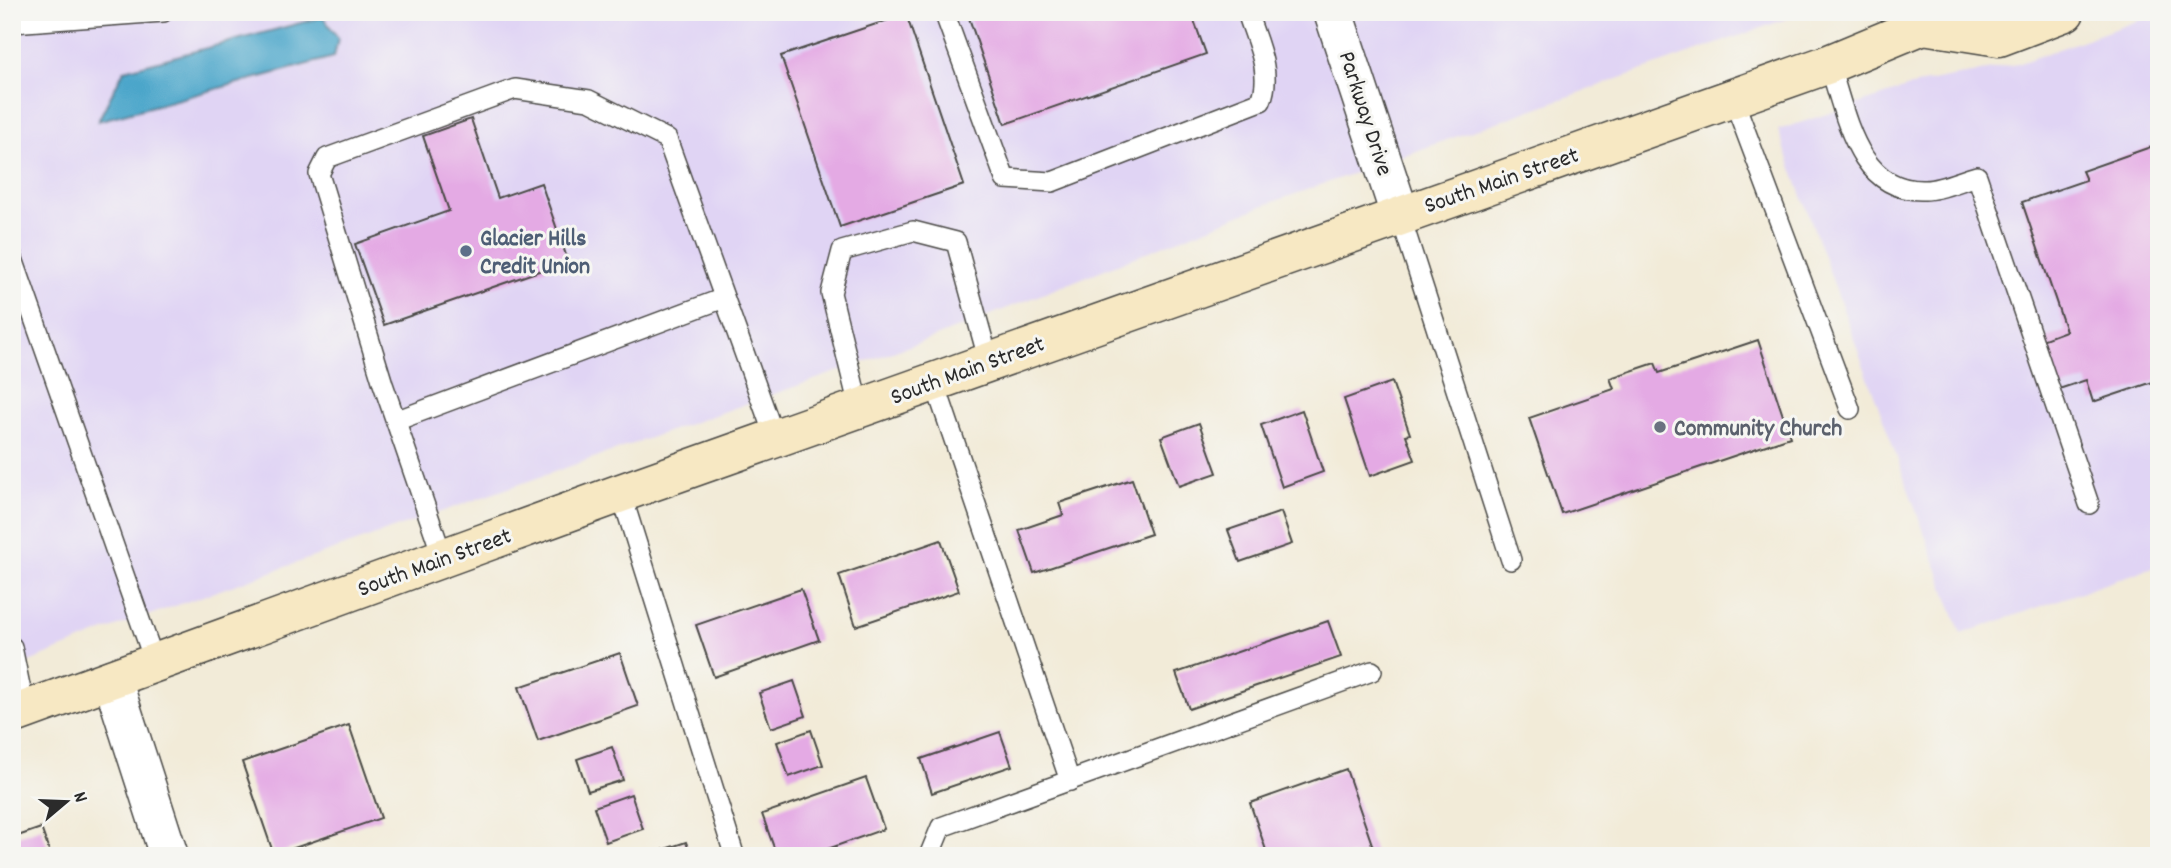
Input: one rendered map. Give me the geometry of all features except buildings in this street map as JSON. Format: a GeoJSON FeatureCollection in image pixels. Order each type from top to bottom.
{"type":"FeatureCollection","features":[{"type":"Feature","properties":{"kind":"main road","name":"South Main Street"},"geometry":{"type":"LineString","coordinates":[[19,713],[859,407],[1829,64],[1929,19],[1968,22],[1999,37],[2065,12]]}},
{"type":"Feature","properties":{"kind":"street","name":"Parkway Drive"},"geometry":{"type":"LineString","coordinates":[[1333,12],[1400,215]]}},
{"type":"Feature","properties":{"kind":"street"},"geometry":{"type":"LineString","coordinates":[[112,679],[169,856]]}},
{"type":"Feature","properties":{"kind":"lane"},"geometry":{"type":"LineString","coordinates":[[12,23],[163,12]]}},
{"type":"Feature","properties":{"kind":"lane"},"geometry":{"type":"LineString","coordinates":[[944,12],[1005,179],[1034,184],[1052,182],[1261,101],[1267,87],[1266,70],[1247,12]]}},
{"type":"Feature","properties":{"kind":"lane"},"geometry":{"type":"LineString","coordinates":[[1829,64],[1860,155],[1884,182],[1925,191],[1977,176],[2089,504]]}},
{"type":"Feature","properties":{"kind":"lane"},"geometry":{"type":"LineString","coordinates":[[443,558],[398,420],[383,384],[319,174],[327,158],[514,89],[589,100],[667,139],[775,438]]}},
{"type":"Feature","properties":{"kind":"lane"},"geometry":{"type":"LineString","coordinates":[[1733,98],[1850,409]]}},
{"type":"Feature","properties":{"kind":"lane"},"geometry":{"type":"LineString","coordinates":[[1400,215],[1511,560]]}},
{"type":"Feature","properties":{"kind":"lane"},"geometry":{"type":"LineString","coordinates":[[859,407],[831,293],[842,251],[913,231],[956,242],[989,362]]}},
{"type":"Feature","properties":{"kind":"lane"},"geometry":{"type":"LineString","coordinates":[[12,256],[155,663]]}},
{"type":"Feature","properties":{"kind":"lane"},"geometry":{"type":"LineString","coordinates":[[398,420],[724,298]]}},
{"type":"Feature","properties":{"kind":"lane"},"geometry":{"type":"LineString","coordinates":[[934,381],[1070,781]]}},
{"type":"Feature","properties":{"kind":"lane"},"geometry":{"type":"LineString","coordinates":[[621,493],[733,851]]}},
{"type":"Feature","properties":{"kind":"lane"},"geometry":{"type":"LineString","coordinates":[[12,646],[19,713]]}},
{"type":"Feature","properties":{"kind":"lane"},"geometry":{"type":"LineString","coordinates":[[929,856],[941,827],[1372,671]]}},
{"type":"Feature","properties":{"kind":"shaded area"},"geometry":{"type":"Polygon","coordinates":[[[12,12],[1806,12],[1267,204],[938,336],[110,629],[12,669],[12,12]]]}},
{"type":"Feature","properties":{"kind":"shaded area"},"geometry":{"type":"Polygon","coordinates":[[[2159,13],[2159,565],[1961,634],[1778,130],[1922,83],[2017,64],[2159,13]]]}},
{"type":"Feature","properties":{"kind":"water"},"geometry":{"type":"Polygon","coordinates":[[[323,17],[338,38],[334,57],[98,121],[124,70],[323,17]]]}},
{"type":"Feature","properties":{"kind":"place","name":"Glacier Hills Credit Union"},"geometry":{"type":"Point","coordinates":[466,251]}},
{"type":"Feature","properties":{"kind":"place","name":"Community Church"},"geometry":{"type":"Point","coordinates":[1660,427]}}]}
